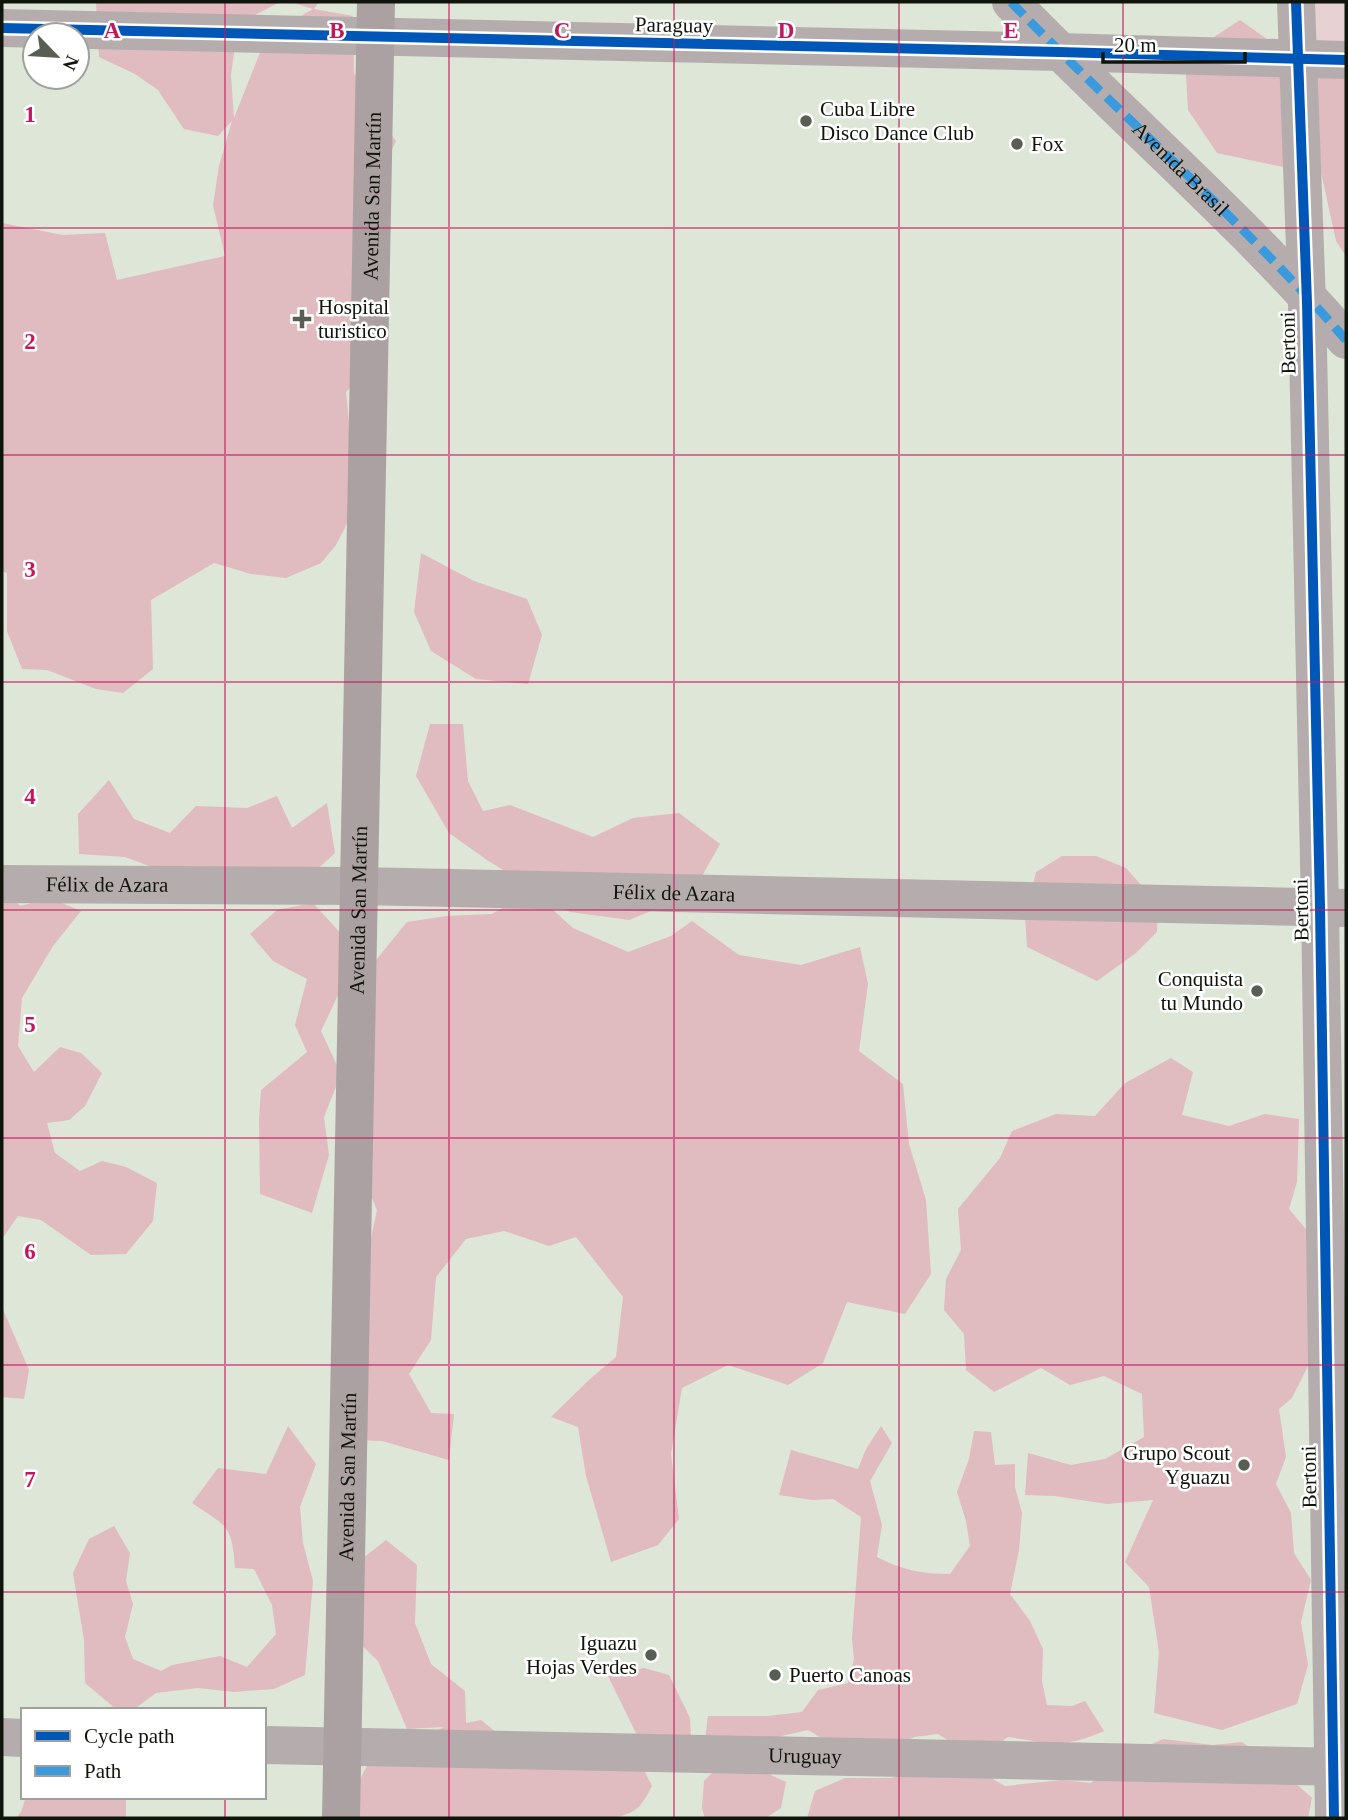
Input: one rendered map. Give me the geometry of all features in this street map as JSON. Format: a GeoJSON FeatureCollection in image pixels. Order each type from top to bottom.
{"type":"FeatureCollection","features":[{"type":"Feature","properties":{"kind":"main road","name":"Avenida San Martín"},"geometry":{"type":"LineString","coordinates":[[341,1818],[377,20]]}},
{"type":"Feature","properties":{"kind":"street","name":"Avenida Brasil"},"geometry":{"type":"LineString","coordinates":[[1011,2],[1307,294],[1346,340]]}},
{"type":"Feature","properties":{"kind":"street","name":"Bertoni"},"geometry":{"type":"LineString","coordinates":[[1296,2],[1296,60],[1333,908],[1340,1766],[1334,1818]]}},
{"type":"Feature","properties":{"kind":"street","name":"Paraguay"},"geometry":{"type":"LineString","coordinates":[[2,28],[377,20],[1059,51],[1346,60]]}},
{"type":"Feature","properties":{"kind":"street","name":"Félix de Azara"},"geometry":{"type":"LineString","coordinates":[[2,884],[359,886],[1333,908]]}},
{"type":"Feature","properties":{"kind":"street"},"geometry":{"type":"LineString","coordinates":[[2,1737],[21,1738]]}},
{"type":"Feature","properties":{"kind":"street","name":"Uruguay"},"geometry":{"type":"LineString","coordinates":[[266,1745],[1340,1766]]}},
{"type":"Feature","properties":{"kind":"shaded area"},"geometry":{"type":"Polygon","coordinates":[[[96,2],[280,2],[238,24],[231,75],[234,118],[267,35],[313,9],[291,2],[319,2],[314,9],[353,16],[354,73],[396,141],[373,188],[369,368],[346,392],[352,454],[367,485],[336,545],[321,563],[286,578],[251,574],[214,563],[151,600],[153,669],[123,693],[96,689],[47,670],[22,669],[7,631],[7,573],[2,571],[2,223],[63,235],[105,233],[117,280],[225,256],[213,205],[219,166],[232,121],[218,136],[184,129],[158,90],[135,74],[99,57],[96,2]]]}},
{"type":"Feature","properties":{"kind":"shaded area"},"geometry":{"type":"Polygon","coordinates":[[[1296,2],[1346,2],[1346,60],[1296,60],[1296,2]]]}},
{"type":"Feature","properties":{"kind":"shaded area"},"geometry":{"type":"Polygon","coordinates":[[[1240,20],[1296,60],[1346,60],[1346,256],[1336,241],[1298,66],[1283,167],[1217,153],[1188,110],[1185,56],[1240,20]]]}},
{"type":"Feature","properties":{"kind":"shaded area"},"geometry":{"type":"Polygon","coordinates":[[[421,553],[474,581],[527,599],[542,635],[528,684],[476,679],[431,651],[414,612],[421,553]]]}},
{"type":"Feature","properties":{"kind":"shaded area"},"geometry":{"type":"Polygon","coordinates":[[[430,724],[463,724],[468,781],[483,811],[510,805],[593,837],[633,818],[679,813],[720,844],[692,894],[629,920],[570,912],[449,833],[416,776],[430,724]]]}},
{"type":"Feature","properties":{"kind":"shaded area"},"geometry":{"type":"Polygon","coordinates":[[[109,780],[134,819],[170,833],[196,806],[247,808],[277,796],[292,828],[327,803],[335,853],[299,886],[203,886],[125,857],[79,854],[78,814],[109,780]]]}},
{"type":"Feature","properties":{"kind":"shaded area"},"geometry":{"type":"Polygon","coordinates":[[[1062,856],[1096,856],[1126,868],[1158,904],[1157,932],[1136,953],[1097,981],[1027,947],[1025,917],[1036,872],[1062,856]]]}},
{"type":"Feature","properties":{"kind":"shaded area"},"geometry":{"type":"Polygon","coordinates":[[[2,884],[20,906],[50,898],[81,911],[53,946],[22,998],[18,1046],[34,1072],[60,1047],[81,1053],[102,1073],[85,1106],[69,1120],[47,1123],[55,1153],[80,1171],[102,1161],[126,1167],[157,1183],[153,1221],[126,1254],[91,1255],[41,1220],[18,1216],[2,1239],[2,884]]]}},
{"type":"Feature","properties":{"kind":"shaded area"},"geometry":{"type":"Polygon","coordinates":[[[532,891],[573,928],[628,952],[671,936],[692,921],[739,955],[801,965],[860,947],[868,984],[859,1051],[903,1084],[909,1144],[926,1200],[931,1274],[905,1314],[847,1302],[823,1363],[788,1385],[728,1365],[682,1388],[671,1454],[679,1519],[658,1545],[611,1562],[586,1476],[578,1427],[551,1417],[616,1357],[623,1297],[576,1237],[549,1246],[504,1231],[466,1239],[436,1277],[431,1340],[409,1374],[431,1413],[454,1414],[449,1460],[382,1441],[348,1440],[367,1258],[377,1210],[353,1153],[376,960],[407,922],[447,916],[492,914],[532,891]]]}},
{"type":"Feature","properties":{"kind":"shaded area"},"geometry":{"type":"Polygon","coordinates":[[[313,903],[344,937],[340,991],[321,1031],[341,1074],[324,1117],[329,1155],[312,1213],[260,1194],[261,1090],[307,1052],[295,1025],[307,979],[273,961],[250,934],[277,910],[313,903]]]}},
{"type":"Feature","properties":{"kind":"shaded area"},"geometry":{"type":"Polygon","coordinates":[[[1171,1058],[1193,1072],[1182,1115],[1229,1126],[1265,1114],[1299,1119],[1297,1182],[1289,1209],[1325,1252],[1327,1328],[1292,1398],[1279,1409],[1286,1457],[1276,1484],[1291,1513],[1294,1553],[1311,1580],[1301,1622],[1308,1665],[1297,1704],[1222,1730],[1154,1713],[1159,1652],[1149,1587],[1125,1562],[1153,1500],[1107,1504],[1055,1496],[1025,1495],[1028,1453],[1071,1465],[1105,1459],[1144,1437],[1142,1394],[1104,1376],[1070,1385],[1041,1368],[994,1392],[966,1370],[964,1334],[944,1310],[946,1279],[961,1250],[958,1209],[1000,1158],[1012,1131],[1056,1114],[1095,1116],[1125,1083],[1171,1058]]]}},
{"type":"Feature","properties":{"kind":"shaded area"},"geometry":{"type":"Polygon","coordinates":[[[2,1307],[29,1370],[24,1399],[2,1397],[2,1307]]]}},
{"type":"Feature","properties":{"kind":"shaded area"},"geometry":{"type":"Polygon","coordinates":[[[288,1426],[316,1464],[300,1507],[303,1543],[313,1581],[305,1675],[274,1689],[234,1692],[198,1688],[156,1693],[136,1708],[115,1708],[85,1683],[84,1640],[73,1573],[89,1539],[114,1526],[130,1553],[126,1581],[133,1604],[125,1637],[133,1659],[161,1671],[172,1665],[220,1656],[247,1667],[276,1634],[272,1605],[254,1569],[235,1568],[232,1543],[226,1528],[192,1503],[218,1468],[266,1474],[288,1426]]]}},
{"type":"Feature","properties":{"kind":"shaded area"},"geometry":{"type":"Polygon","coordinates":[[[881,1426],[892,1443],[870,1481],[882,1525],[877,1557],[904,1568],[950,1574],[970,1546],[957,1492],[969,1459],[974,1431],[991,1432],[995,1465],[1015,1464],[1015,1487],[1022,1513],[1019,1550],[1010,1594],[1030,1621],[1043,1649],[1042,1681],[1047,1705],[1072,1706],[1085,1701],[1104,1731],[1090,1737],[1057,1743],[1008,1737],[978,1759],[938,1734],[914,1737],[875,1758],[833,1745],[808,1730],[703,1754],[708,1716],[768,1716],[802,1712],[818,1690],[848,1683],[854,1659],[852,1639],[861,1517],[833,1499],[812,1500],[779,1495],[791,1450],[858,1469],[866,1449],[881,1426]]]}},
{"type":"Feature","properties":{"kind":"shaded area"},"geometry":{"type":"Polygon","coordinates":[[[386,1540],[417,1565],[415,1623],[431,1664],[465,1691],[466,1723],[481,1720],[519,1751],[630,1753],[636,1733],[608,1676],[644,1668],[669,1675],[690,1718],[692,1755],[645,1772],[652,1786],[645,1799],[634,1811],[614,1818],[358,1818],[357,1789],[379,1748],[424,1737],[444,1727],[407,1729],[378,1661],[345,1629],[345,1572],[386,1540]]]}},
{"type":"Feature","properties":{"kind":"shaded area"},"geometry":{"type":"Polygon","coordinates":[[[1163,1739],[1213,1745],[1242,1742],[1275,1765],[1312,1798],[1308,1818],[807,1818],[815,1791],[845,1778],[892,1778],[936,1759],[984,1774],[1005,1786],[1062,1780],[1091,1783],[1112,1762],[1163,1739]]]}},
{"type":"Feature","properties":{"kind":"shaded area"},"geometry":{"type":"Polygon","coordinates":[[[719,1766],[754,1767],[786,1782],[781,1808],[766,1818],[705,1818],[702,1808],[704,1781],[719,1766]]]}},
{"type":"Feature","properties":{"kind":"shaded area"},"geometry":{"type":"Polygon","coordinates":[[[25,1799],[126,1799],[126,1818],[16,1818],[25,1799]]]}},
{"type":"Feature","properties":{"kind":"marked path"},"geometry":{"type":"LineString","coordinates":[[1011,2],[1223,210],[1346,340]]}},
{"type":"Feature","properties":{"kind":"cycle path"},"geometry":{"type":"LineString","coordinates":[[1296,2],[1307,303],[1320,907],[1334,1818]]}},
{"type":"Feature","properties":{"kind":"cycle path"},"geometry":{"type":"LineString","coordinates":[[2,28],[1346,60]]}},
{"type":"Feature","properties":{"kind":"place","name":"Cuba Libre Disco Dance Club"},"geometry":{"type":"Point","coordinates":[806,121]}},
{"type":"Feature","properties":{"kind":"place","name":"Fox"},"geometry":{"type":"Point","coordinates":[1017,144]}},
{"type":"Feature","properties":{"kind":"place","name":"Hospital turistico"},"geometry":{"type":"Point","coordinates":[302,319]}},
{"type":"Feature","properties":{"kind":"place","name":"Conquista tu Mundo"},"geometry":{"type":"Point","coordinates":[1257,991]}},
{"type":"Feature","properties":{"kind":"place","name":"Grupo Scout Yguazu"},"geometry":{"type":"Point","coordinates":[1244,1465]}},
{"type":"Feature","properties":{"kind":"place","name":"Iguazu Hojas Verdes"},"geometry":{"type":"Point","coordinates":[651,1655]}},
{"type":"Feature","properties":{"kind":"place","name":"Puerto Canoas"},"geometry":{"type":"Point","coordinates":[775,1675]}}]}
